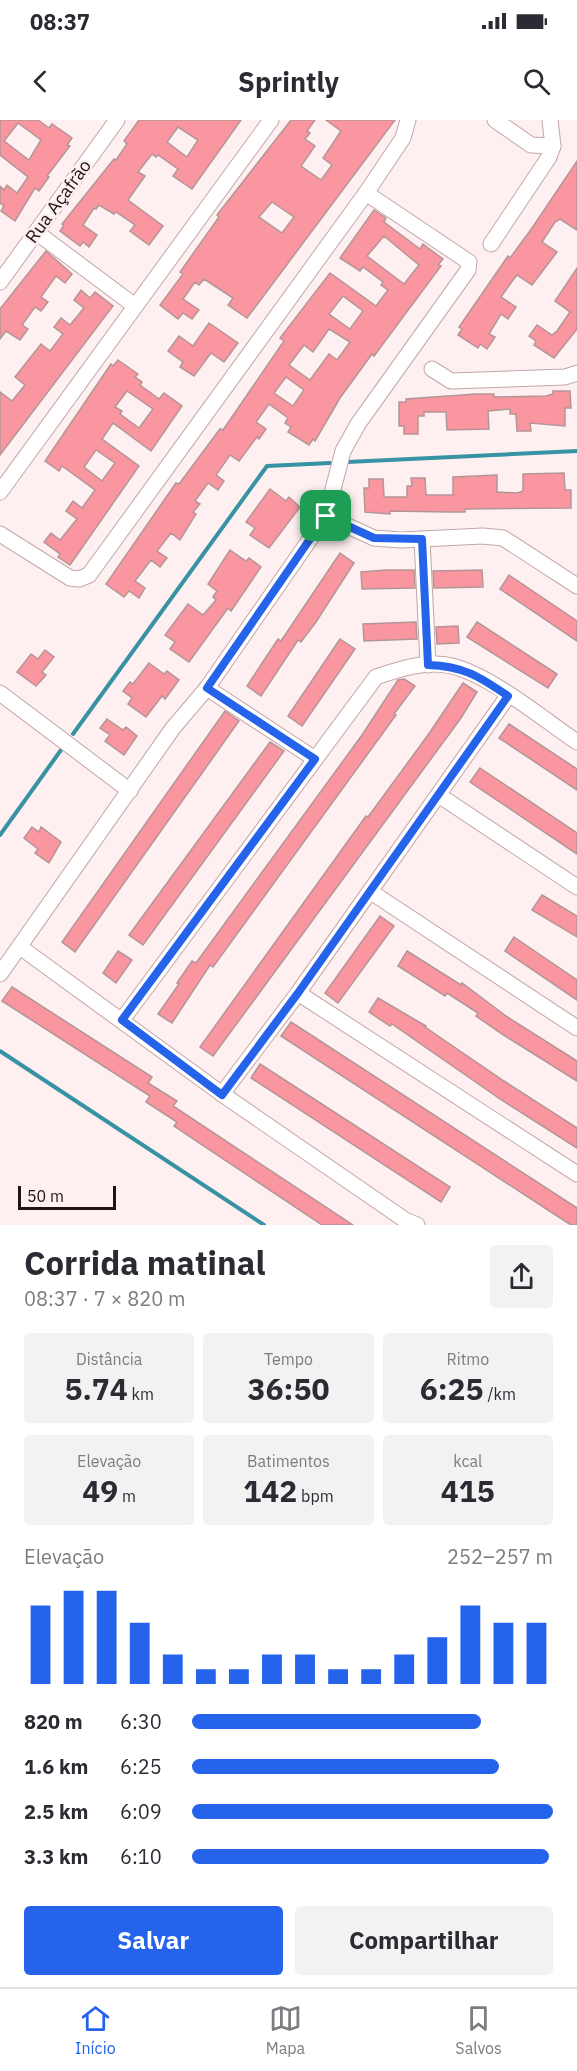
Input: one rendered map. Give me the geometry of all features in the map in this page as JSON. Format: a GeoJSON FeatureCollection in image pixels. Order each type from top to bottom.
{"type":"FeatureCollection","features":[{"type":"Feature","properties":{"kind":"street","name":"Rua Açafrão"},"geometry":{"type":"LineString","coordinates":[[0,282],[117,120]]}},
{"type":"Feature","properties":{"kind":"street"},"geometry":{"type":"LineString","coordinates":[[0,492],[271,120]]}},
{"type":"Feature","properties":{"kind":"street"},"geometry":{"type":"LineString","coordinates":[[0,534],[70,578],[79,579],[89,575],[366,193],[403,138],[408,120]]}},
{"type":"Feature","properties":{"kind":"street"},"geometry":{"type":"LineString","coordinates":[[495,120],[531,144],[553,146]]}},
{"type":"Feature","properties":{"kind":"street"},"geometry":{"type":"LineString","coordinates":[[491,244],[543,168],[553,146],[550,120]]}},
{"type":"Feature","properties":{"kind":"street"},"geometry":{"type":"LineString","coordinates":[[0,974],[173,728],[207,688],[326,516],[333,479],[343,451],[358,424],[470,266],[469,262],[366,193]]}},
{"type":"Feature","properties":{"kind":"street"},"geometry":{"type":"LineString","coordinates":[[36,232],[135,306]]}},
{"type":"Feature","properties":{"kind":"street"},"geometry":{"type":"LineString","coordinates":[[432,369],[451,381],[566,378],[577,373]]}},
{"type":"Feature","properties":{"kind":"street"},"geometry":{"type":"LineString","coordinates":[[326,516],[374,538],[422,539],[483,536],[503,538],[577,585]]}},
{"type":"Feature","properties":{"kind":"street"},"geometry":{"type":"LineString","coordinates":[[422,539],[428,665]]}},
{"type":"Feature","properties":{"kind":"street"},"geometry":{"type":"LineString","coordinates":[[122,1020],[376,677],[398,669],[428,665],[450,665],[473,672],[577,742]]}},
{"type":"Feature","properties":{"kind":"street"},"geometry":{"type":"LineString","coordinates":[[207,688],[315,759]]}},
{"type":"Feature","properties":{"kind":"street"},"geometry":{"type":"LineString","coordinates":[[222,1095],[440,796],[508,696]]}},
{"type":"Feature","properties":{"kind":"street"},"geometry":{"type":"LineString","coordinates":[[2,698],[130,791]]}},
{"type":"Feature","properties":{"kind":"street"},"geometry":{"type":"LineString","coordinates":[[440,796],[577,887]]}},
{"type":"Feature","properties":{"kind":"street"},"geometry":{"type":"LineString","coordinates":[[371,892],[577,1029]]}},
{"type":"Feature","properties":{"kind":"street"},"geometry":{"type":"LineString","coordinates":[[20,947],[222,1095],[405,1220],[417,1225]]}},
{"type":"Feature","properties":{"kind":"street"},"geometry":{"type":"LineString","coordinates":[[298,993],[577,1174]]}},
{"type":"Feature","properties":{"kind":"building"},"geometry":{"type":"Polygon","coordinates":[[[0,120],[38,120],[49,128],[52,124],[72,138],[67,145],[70,146],[47,176],[49,177],[39,191],[35,188],[15,221],[1,211],[4,206],[0,203],[0,186],[4,190],[7,185],[17,193],[28,177],[0,155],[0,120]],[[18,123],[4,141],[29,160],[41,140],[18,123]]]}},
{"type":"Feature","properties":{"kind":"building"},"geometry":{"type":"Polygon","coordinates":[[[139,120],[241,120],[192,189],[173,176],[178,169],[158,155],[156,157],[152,154],[138,172],[145,176],[128,200],[163,226],[149,245],[130,231],[135,225],[116,212],[114,214],[99,205],[96,209],[94,208],[83,225],[97,235],[89,247],[83,242],[80,246],[60,231],[64,225],[62,224],[114,159],[116,160],[127,144],[124,141],[139,120]],[[178,127],[167,142],[187,157],[198,140],[178,127]]]}},
{"type":"Feature","properties":{"kind":"building"},"geometry":{"type":"Polygon","coordinates":[[[291,120],[315,120],[307,131],[310,133],[305,139],[315,146],[301,166],[321,180],[332,165],[323,158],[341,131],[326,120],[395,120],[247,318],[228,305],[233,298],[204,279],[199,285],[195,282],[183,299],[199,310],[192,319],[183,313],[178,319],[160,305],[183,274],[180,272],[219,217],[217,215],[291,120]],[[272,202],[259,217],[282,233],[294,217],[272,202]]]}},
{"type":"Feature","properties":{"kind":"building"},"geometry":{"type":"Polygon","coordinates":[[[577,161],[577,230],[560,219],[555,222],[542,242],[557,252],[532,285],[517,275],[501,297],[516,307],[508,319],[501,314],[489,334],[495,337],[487,349],[480,344],[478,348],[458,335],[462,329],[459,327],[508,256],[510,258],[532,228],[577,161]]]}},
{"type":"Feature","properties":{"kind":"building"},"geometry":{"type":"Polygon","coordinates":[[[374,210],[386,218],[384,222],[420,249],[423,244],[443,259],[438,265],[441,266],[340,398],[315,441],[313,439],[309,445],[288,432],[291,427],[285,423],[288,418],[269,404],[256,422],[266,429],[259,439],[257,437],[239,461],[230,455],[216,475],[224,481],[218,490],[208,483],[195,501],[200,504],[193,512],[196,514],[180,540],[171,533],[157,551],[167,558],[160,567],[151,560],[135,581],[145,588],[139,598],[129,591],[124,597],[106,584],[176,483],[179,484],[220,429],[223,430],[284,341],[280,338],[330,273],[376,306],[388,290],[381,285],[383,282],[363,267],[360,271],[340,258],[374,210]],[[384,236],[367,256],[404,284],[419,265],[384,236]],[[343,296],[329,314],[350,329],[363,311],[343,296]],[[329,329],[313,352],[304,345],[289,365],[310,380],[329,354],[337,360],[350,342],[329,329]],[[286,377],[274,393],[293,406],[304,390],[286,377]]]}},
{"type":"Feature","properties":{"kind":"building"},"geometry":{"type":"Polygon","coordinates":[[[46,251],[72,274],[65,283],[56,276],[41,297],[48,302],[41,311],[35,307],[22,325],[28,329],[20,340],[6,331],[0,339],[0,309],[46,251]]]}},
{"type":"Feature","properties":{"kind":"building"},"geometry":{"type":"Polygon","coordinates":[[[577,268],[577,329],[554,358],[534,345],[536,341],[529,336],[537,325],[552,335],[557,331],[570,312],[555,301],[577,268]]]}},
{"type":"Feature","properties":{"kind":"building"},"geometry":{"type":"Polygon","coordinates":[[[81,290],[90,298],[95,292],[113,306],[0,455],[0,392],[12,401],[25,385],[15,377],[41,344],[50,351],[63,334],[54,327],[61,318],[70,325],[84,308],[74,300],[81,290]]]}},
{"type":"Feature","properties":{"kind":"building"},"geometry":{"type":"Polygon","coordinates":[[[209,323],[238,343],[224,362],[211,353],[194,376],[180,367],[183,362],[168,351],[179,336],[193,346],[209,323]]]}},
{"type":"Feature","properties":{"kind":"building"},"geometry":{"type":"Polygon","coordinates":[[[118,360],[138,374],[135,377],[142,382],[140,385],[159,399],[164,393],[182,406],[151,451],[113,423],[102,439],[139,466],[70,565],[58,557],[60,554],[44,542],[51,533],[60,540],[77,519],[66,511],[73,501],[82,508],[95,490],[62,466],[59,471],[45,461],[111,364],[113,366],[118,360]],[[127,391],[115,407],[122,411],[120,414],[139,428],[153,409],[127,391]],[[96,450],[84,467],[102,481],[115,463],[96,450]]]}},
{"type":"Feature","properties":{"kind":"building"},"geometry":{"type":"Polygon","coordinates":[[[553,391],[570,391],[571,408],[565,408],[565,426],[530,423],[531,431],[517,431],[516,414],[510,414],[510,409],[488,411],[489,429],[447,430],[446,412],[424,412],[424,416],[418,416],[418,434],[404,434],[404,426],[399,426],[399,402],[406,402],[406,399],[476,394],[494,394],[494,397],[546,396],[553,394],[553,391]]]}},
{"type":"Feature","properties":{"kind":"building"},"geometry":{"type":"Polygon","coordinates":[[[564,473],[565,490],[571,490],[571,508],[465,509],[465,512],[390,511],[390,514],[365,512],[364,488],[369,488],[369,479],[383,479],[384,497],[407,497],[407,486],[412,486],[411,478],[425,478],[426,495],[453,495],[453,477],[497,475],[497,492],[517,493],[523,491],[523,474],[564,473]]]}},
{"type":"Feature","properties":{"kind":"building"},"geometry":{"type":"Polygon","coordinates":[[[270,489],[286,501],[289,497],[300,507],[269,548],[250,535],[255,528],[246,522],[270,489]]]}},
{"type":"Feature","properties":{"kind":"building"},"geometry":{"type":"Polygon","coordinates":[[[230,550],[246,561],[249,558],[261,567],[231,611],[228,608],[189,662],[170,649],[175,642],[165,635],[188,604],[203,615],[216,600],[213,597],[217,591],[208,584],[230,550]]]}},
{"type":"Feature","properties":{"kind":"building"},"geometry":{"type":"Polygon","coordinates":[[[340,553],[354,563],[316,622],[301,642],[298,640],[261,696],[247,686],[278,639],[281,641],[340,553]]]}},
{"type":"Feature","properties":{"kind":"building"},"geometry":{"type":"Polygon","coordinates":[[[414,570],[415,588],[362,589],[361,572],[414,570]]]}},
{"type":"Feature","properties":{"kind":"building"},"geometry":{"type":"Polygon","coordinates":[[[482,570],[483,587],[434,588],[433,571],[482,570]]]}},
{"type":"Feature","properties":{"kind":"building"},"geometry":{"type":"Polygon","coordinates":[[[509,575],[577,621],[577,641],[500,589],[509,575]]]}},
{"type":"Feature","properties":{"kind":"building"},"geometry":{"type":"Polygon","coordinates":[[[416,622],[417,639],[364,641],[363,624],[416,622]]]}},
{"type":"Feature","properties":{"kind":"building"},"geometry":{"type":"Polygon","coordinates":[[[477,622],[557,674],[548,688],[467,637],[477,622]]]}},
{"type":"Feature","properties":{"kind":"building"},"geometry":{"type":"Polygon","coordinates":[[[458,626],[459,643],[437,644],[436,627],[458,626]]]}},
{"type":"Feature","properties":{"kind":"building"},"geometry":{"type":"Polygon","coordinates":[[[340,639],[355,649],[302,726],[288,716],[340,639]]]}},
{"type":"Feature","properties":{"kind":"building"},"geometry":{"type":"Polygon","coordinates":[[[45,650],[54,657],[42,672],[46,675],[36,686],[17,672],[31,654],[38,659],[45,650]]]}},
{"type":"Feature","properties":{"kind":"building"},"geometry":{"type":"Polygon","coordinates":[[[149,663],[164,674],[167,671],[179,680],[165,699],[162,696],[146,717],[128,704],[132,698],[123,691],[130,682],[133,684],[149,663]]]}},
{"type":"Feature","properties":{"kind":"building"},"geometry":{"type":"Polygon","coordinates":[[[404,679],[415,686],[394,714],[396,715],[213,967],[210,965],[172,1023],[158,1014],[192,961],[196,963],[362,735],[398,680],[404,679]]]}},
{"type":"Feature","properties":{"kind":"building"},"geometry":{"type":"Polygon","coordinates":[[[463,683],[477,692],[461,718],[213,1056],[200,1047],[366,816],[368,817],[428,735],[463,683]]]}},
{"type":"Feature","properties":{"kind":"building"},"geometry":{"type":"Polygon","coordinates":[[[225,711],[239,721],[75,952],[62,942],[225,711]]]}},
{"type":"Feature","properties":{"kind":"building"},"geometry":{"type":"Polygon","coordinates":[[[107,719],[123,730],[126,727],[137,736],[124,755],[105,741],[110,735],[100,728],[107,719]]]}},
{"type":"Feature","properties":{"kind":"building"},"geometry":{"type":"Polygon","coordinates":[[[509,724],[577,769],[577,790],[499,738],[509,724]]]}},
{"type":"Feature","properties":{"kind":"building"},"geometry":{"type":"Polygon","coordinates":[[[270,742],[284,751],[143,945],[129,935],[270,742]]]}},
{"type":"Feature","properties":{"kind":"building"},"geometry":{"type":"Polygon","coordinates":[[[480,768],[577,833],[577,854],[470,782],[480,768]]]}},
{"type":"Feature","properties":{"kind":"building"},"geometry":{"type":"Polygon","coordinates":[[[32,827],[39,832],[41,827],[61,842],[49,863],[35,853],[38,849],[24,838],[32,827]]]}},
{"type":"Feature","properties":{"kind":"building"},"geometry":{"type":"Polygon","coordinates":[[[542,895],[577,916],[577,937],[532,910],[542,895]]]}},
{"type":"Feature","properties":{"kind":"building"},"geometry":{"type":"Polygon","coordinates":[[[380,916],[394,926],[338,1003],[325,993],[380,916]]]}},
{"type":"Feature","properties":{"kind":"building"},"geometry":{"type":"Polygon","coordinates":[[[514,937],[577,980],[577,1000],[505,951],[514,937]]]}},
{"type":"Feature","properties":{"kind":"building"},"geometry":{"type":"Polygon","coordinates":[[[118,951],[132,960],[116,983],[103,973],[118,951]]]}},
{"type":"Feature","properties":{"kind":"building"},"geometry":{"type":"Polygon","coordinates":[[[407,951],[461,985],[462,983],[506,1016],[577,1061],[577,1081],[502,1034],[476,1016],[478,1013],[447,993],[445,996],[398,966],[407,951]]]}},
{"type":"Feature","properties":{"kind":"building"},"geometry":{"type":"Polygon","coordinates":[[[12,987],[152,1077],[148,1083],[177,1101],[173,1106],[353,1225],[322,1225],[174,1126],[177,1122],[146,1102],[150,1096],[2,1001],[12,987]]]}},
{"type":"Feature","properties":{"kind":"building"},"geometry":{"type":"Polygon","coordinates":[[[378,998],[426,1026],[504,1081],[577,1128],[577,1148],[500,1099],[392,1024],[390,1026],[369,1012],[378,998]]]}},
{"type":"Feature","properties":{"kind":"building"},"geometry":{"type":"Polygon","coordinates":[[[291,1022],[577,1208],[577,1225],[571,1225],[281,1036],[291,1022]]]}},
{"type":"Feature","properties":{"kind":"building"},"geometry":{"type":"Polygon","coordinates":[[[260,1064],[450,1187],[441,1202],[251,1078],[260,1064]]]}},
{"type":"Feature","properties":{"kind":"waterway"},"geometry":{"type":"LineString","coordinates":[[347,462],[577,451]]}},
{"type":"Feature","properties":{"kind":"waterway"},"geometry":{"type":"LineString","coordinates":[[73,734],[267,466],[330,463]]}},
{"type":"Feature","properties":{"kind":"waterway"},"geometry":{"type":"LineString","coordinates":[[0,835],[61,750]]}},
{"type":"Feature","properties":{"kind":"waterway"},"geometry":{"type":"LineString","coordinates":[[0,1051],[264,1225]]}},
{"type":"Feature","properties":{"kind":"route"},"geometry":{"type":"LineString","coordinates":[[326,516],[374,538],[422,539],[428,665],[450,665],[473,672],[508,696],[440,796],[222,1095],[122,1020],[315,759],[207,688],[326,516]]}}]}
